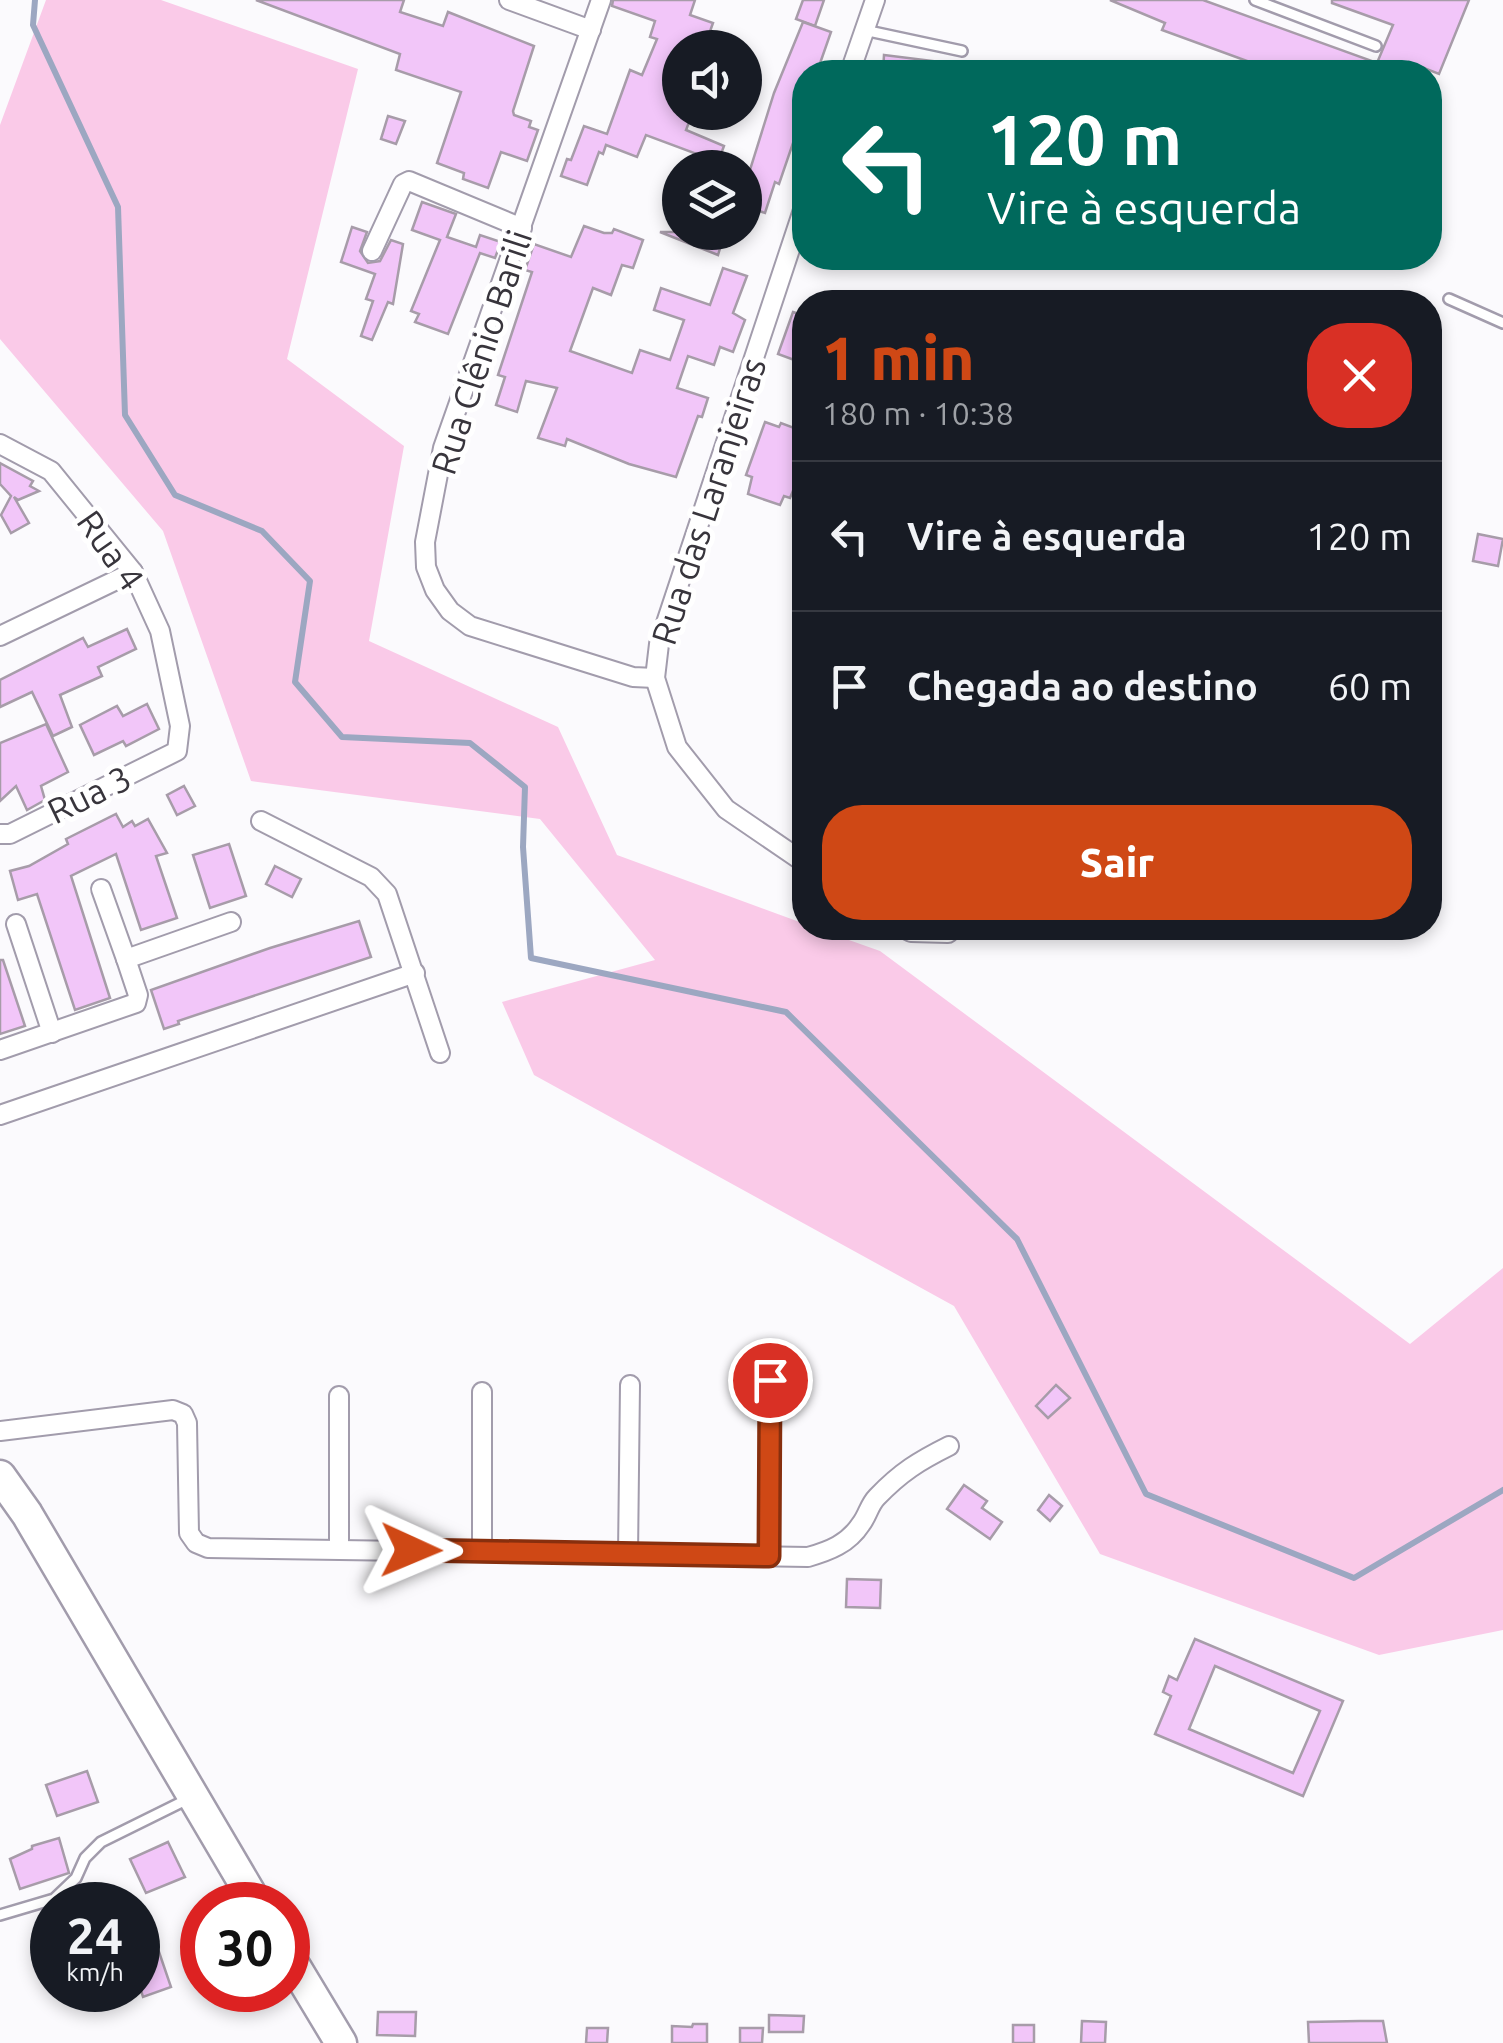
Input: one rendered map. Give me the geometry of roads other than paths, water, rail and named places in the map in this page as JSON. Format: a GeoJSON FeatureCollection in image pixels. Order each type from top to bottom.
{"type":"FeatureCollection","features":[{"type":"Feature","properties":{"kind":"main road"},"geometry":{"type":"LineString","coordinates":[[0,1476],[27,1514],[243,1882]]}},
{"type":"Feature","properties":{"kind":"main road"},"geometry":{"type":"LineString","coordinates":[[310,1992],[341,2043]]}},
{"type":"Feature","properties":{"kind":"street"},"geometry":{"type":"LineString","coordinates":[[509,0],[591,30]]}},
{"type":"Feature","properties":{"kind":"street","name":"Rua Clênio Barili"},"geometry":{"type":"LineString","coordinates":[[601,0],[444,448],[425,542],[426,567],[435,590],[450,610],[470,626],[633,676],[655,678]]}},
{"type":"Feature","properties":{"kind":"street"},"geometry":{"type":"LineString","coordinates":[[854,60],[874,0]]}},
{"type":"Feature","properties":{"kind":"street"},"geometry":{"type":"LineString","coordinates":[[372,251],[403,184],[409,180],[522,228]]}},
{"type":"Feature","properties":{"kind":"street","name":"Rua das Laranjeiras"},"geometry":{"type":"LineString","coordinates":[[792,243],[659,644],[655,678],[677,747],[726,809],[792,854]]}},
{"type":"Feature","properties":{"kind":"street","name":"Rua 4"},"geometry":{"type":"LineString","coordinates":[[0,444],[52,471],[133,572],[160,631],[180,726],[177,751]]}},
{"type":"Feature","properties":{"kind":"street"},"geometry":{"type":"LineString","coordinates":[[0,636],[133,572]]}},
{"type":"Feature","properties":{"kind":"street","name":"Rua 3"},"geometry":{"type":"LineString","coordinates":[[0,834],[10,834],[177,751]]}},
{"type":"Feature","properties":{"kind":"street"},"geometry":{"type":"LineString","coordinates":[[261,820],[371,877],[387,894],[440,1053]]}},
{"type":"Feature","properties":{"kind":"street"},"geometry":{"type":"LineString","coordinates":[[0,1050],[136,1003],[138,994],[100,889]]}},
{"type":"Feature","properties":{"kind":"street"},"geometry":{"type":"LineString","coordinates":[[126,960],[230,922]]}},
{"type":"Feature","properties":{"kind":"street"},"geometry":{"type":"LineString","coordinates":[[16,924],[52,1032]]}},
{"type":"Feature","properties":{"kind":"street"},"geometry":{"type":"LineString","coordinates":[[0,1115],[415,973]]}},
{"type":"Feature","properties":{"kind":"street"},"geometry":{"type":"LineString","coordinates":[[769,1556],[770,1380]]}},
{"type":"Feature","properties":{"kind":"street"},"geometry":{"type":"LineString","coordinates":[[628,1554],[630,1385]]}},
{"type":"Feature","properties":{"kind":"street"},"geometry":{"type":"LineString","coordinates":[[482,1392],[482,1552]]}},
{"type":"Feature","properties":{"kind":"street"},"geometry":{"type":"LineString","coordinates":[[339,1396],[340,1549]]}},
{"type":"Feature","properties":{"kind":"street"},"geometry":{"type":"LineString","coordinates":[[0,1431],[173,1410],[184,1414],[188,1423],[188,1526],[196,1544],[208,1548],[808,1557],[830,1551],[848,1539],[863,1522],[872,1502],[906,1468],[949,1446]]}},
{"type":"Feature","properties":{"kind":"lane"},"geometry":{"type":"LineString","coordinates":[[1255,0],[1376,46]]}},
{"type":"Feature","properties":{"kind":"lane"},"geometry":{"type":"LineString","coordinates":[[864,30],[962,51]]}},
{"type":"Feature","properties":{"kind":"lane"},"geometry":{"type":"LineString","coordinates":[[1449,299],[1503,322]]}},
{"type":"Feature","properties":{"kind":"lane"},"geometry":{"type":"LineString","coordinates":[[0,1915],[54,1899],[76,1878],[85,1858],[101,1842],[193,1797]]}},
{"type":"Feature","properties":{"kind":"waterway"},"geometry":{"type":"LineString","coordinates":[[35,0],[33,25],[118,207],[125,415],[175,495],[262,531],[310,581],[295,682],[342,737],[470,743],[525,787],[523,847],[531,958],[786,1012],[1017,1239],[1146,1494],[1354,1578],[1503,1490]]}}]}
